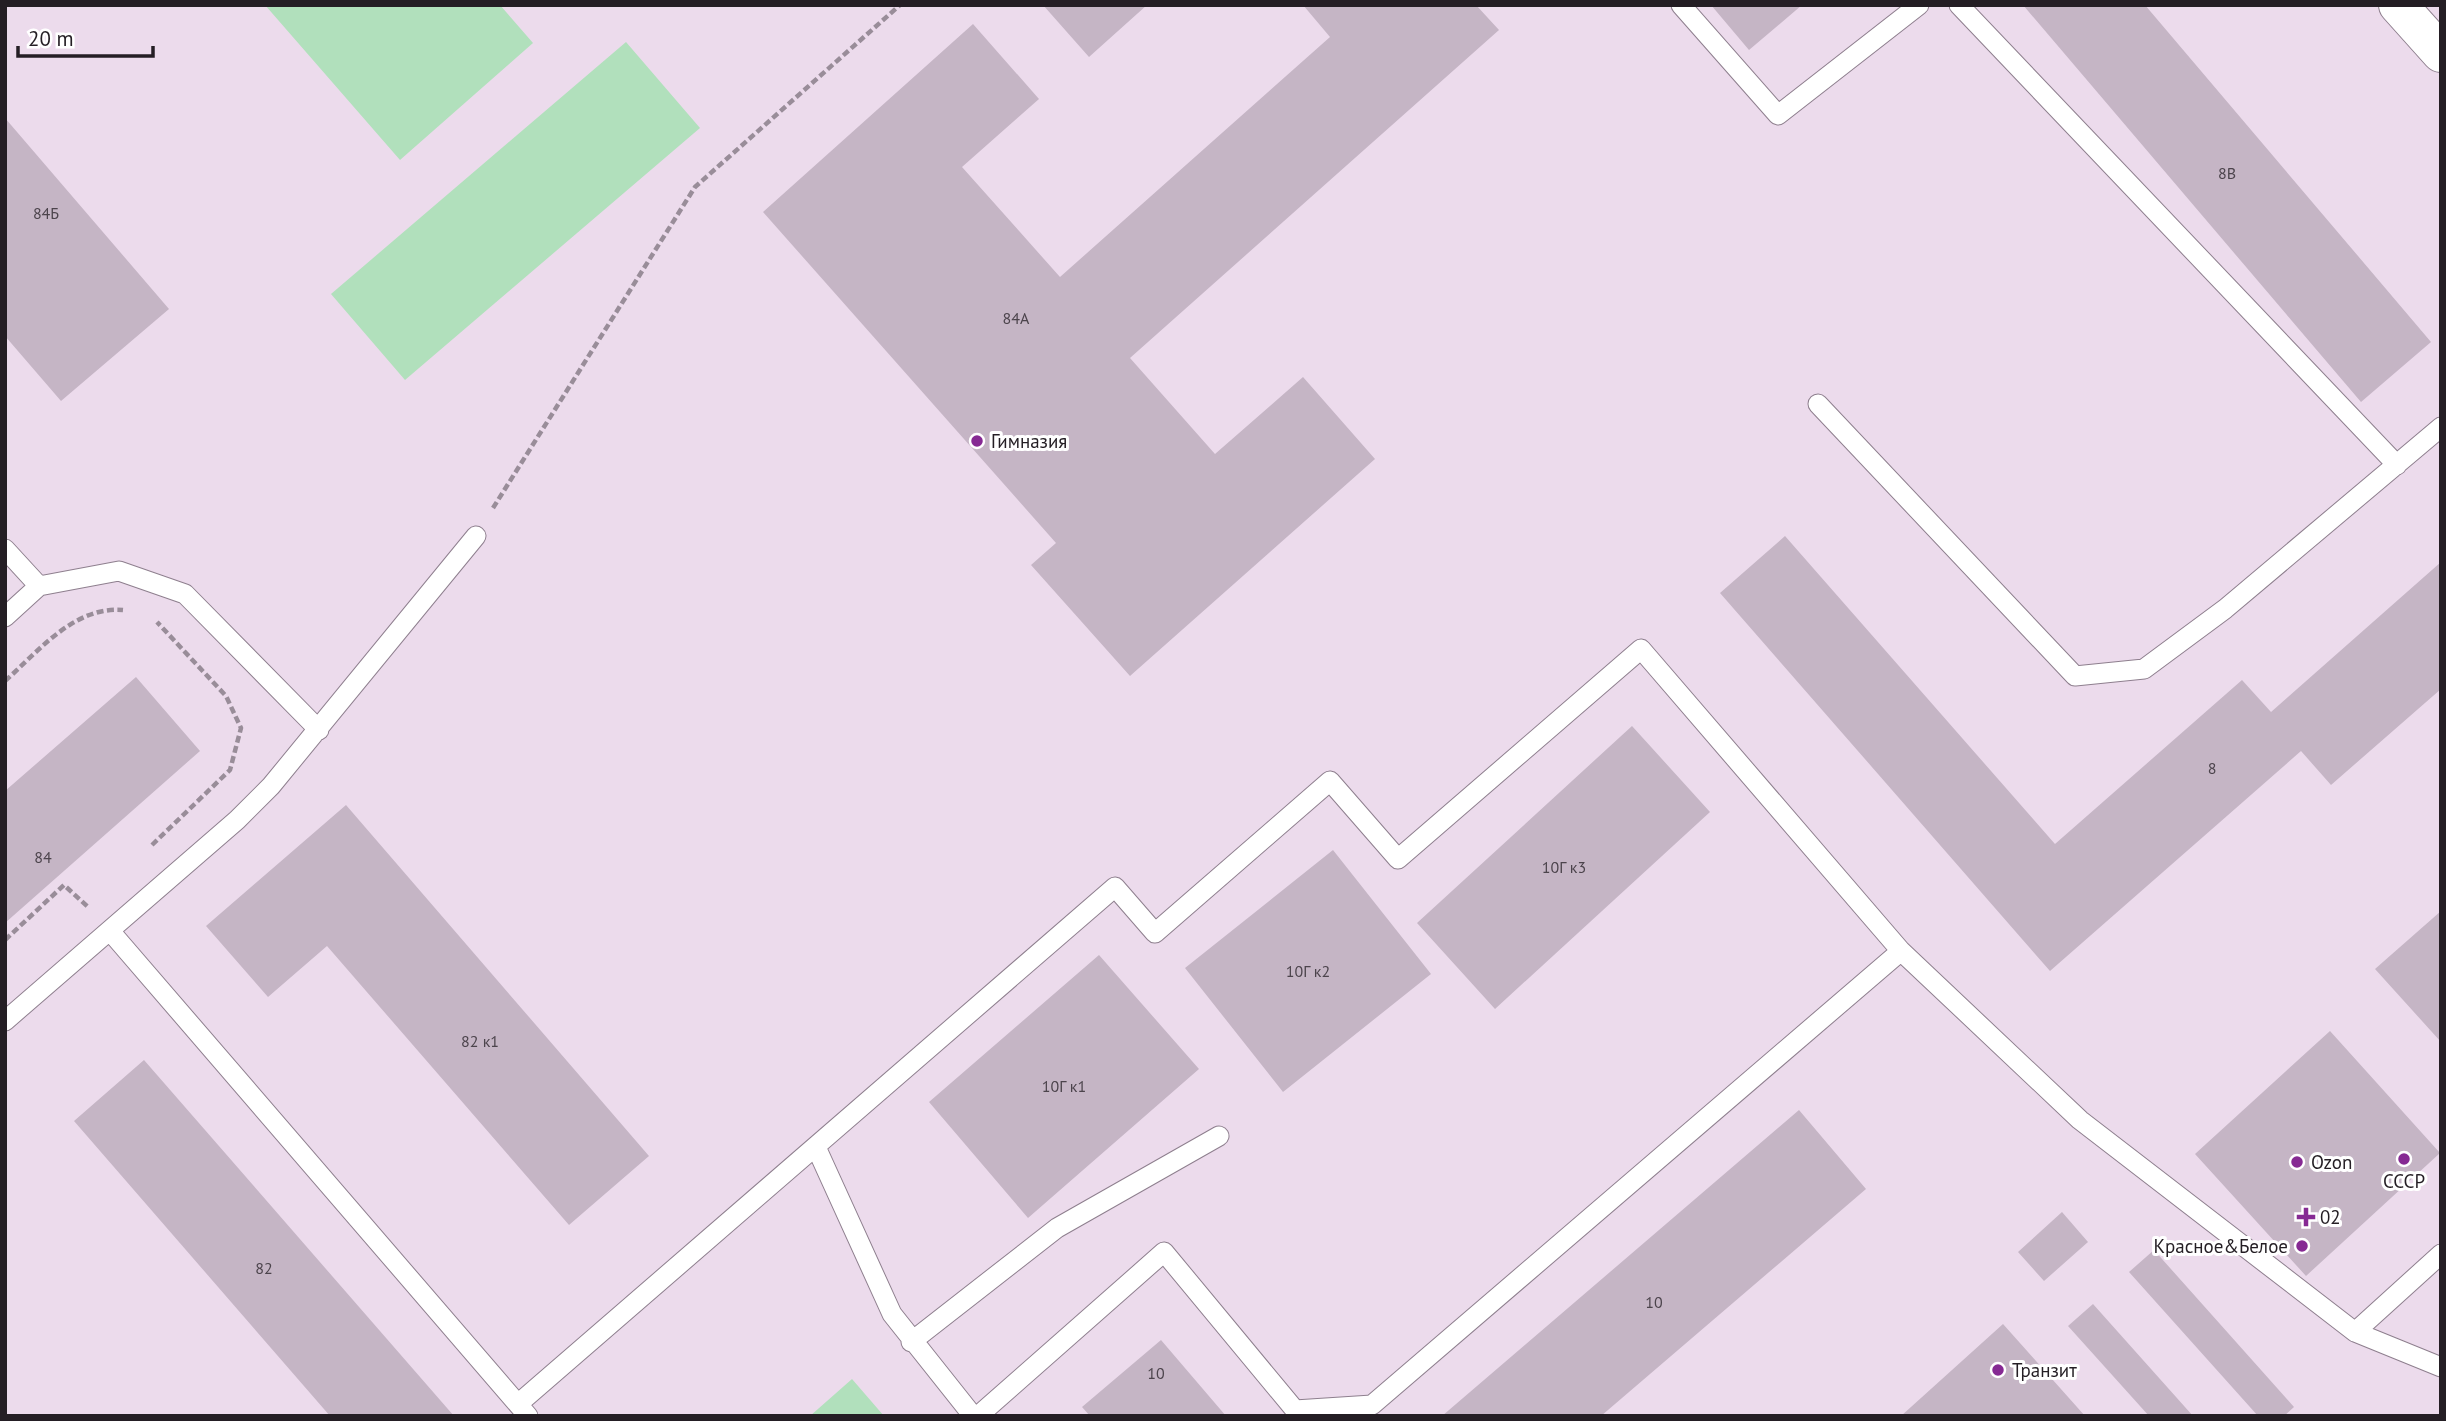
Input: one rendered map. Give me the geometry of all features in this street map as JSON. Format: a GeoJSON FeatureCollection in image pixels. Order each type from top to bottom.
{"type":"FeatureCollection","features":[{"type":"Feature","properties":{"kind":"street"},"geometry":{"type":"LineString","coordinates":[[2398,5],[2441,53]]}},
{"type":"Feature","properties":{"kind":"lane"},"geometry":{"type":"LineString","coordinates":[[1681,5],[1778,115],[1919,5]]}},
{"type":"Feature","properties":{"kind":"lane"},"geometry":{"type":"LineString","coordinates":[[1959,5],[2397,465]]}},
{"type":"Feature","properties":{"kind":"lane"},"geometry":{"type":"LineString","coordinates":[[1818,404],[2075,676],[2144,670],[2225,609],[2441,427]]}},
{"type":"Feature","properties":{"kind":"lane"},"geometry":{"type":"LineString","coordinates":[[5,1021],[237,820],[319,730],[476,536]]}},
{"type":"Feature","properties":{"kind":"lane"},"geometry":{"type":"LineString","coordinates":[[5,549],[39,586]]}},
{"type":"Feature","properties":{"kind":"lane"},"geometry":{"type":"LineString","coordinates":[[5,617],[39,586],[119,571],[185,594],[319,730]]}},
{"type":"Feature","properties":{"kind":"lane"},"geometry":{"type":"LineString","coordinates":[[110,931],[523,1410],[816,1147],[1115,887],[1155,933],[1330,781],[1398,859],[1641,649],[1901,951],[2080,1120],[2355,1332],[2441,1367]]}},
{"type":"Feature","properties":{"kind":"lane"},"geometry":{"type":"LineString","coordinates":[[816,1147],[892,1314],[911,1342],[976,1416],[1164,1252],[1295,1410],[1373,1405],[1901,951]]}},
{"type":"Feature","properties":{"kind":"lane"},"geometry":{"type":"LineString","coordinates":[[911,1342],[1058,1228],[1219,1136]]}},
{"type":"Feature","properties":{"kind":"lane"},"geometry":{"type":"LineString","coordinates":[[2355,1332],[2441,1254]]}},
{"type":"Feature","properties":{"kind":"path"},"geometry":{"type":"LineString","coordinates":[[476,536],[695,187],[900,5]]}},
{"type":"Feature","properties":{"kind":"path"},"geometry":{"type":"LineString","coordinates":[[5,681],[72,621],[108,609],[128,611]]}},
{"type":"Feature","properties":{"kind":"path"},"geometry":{"type":"LineString","coordinates":[[144,853],[230,770],[241,728],[226,696],[156,620],[147,616]]}},
{"type":"Feature","properties":{"kind":"path"},"geometry":{"type":"LineString","coordinates":[[5,940],[64,885],[87,908],[97,899]]}},
{"type":"Feature","properties":{"kind":"green space"},"geometry":{"type":"Polygon","coordinates":[[[265,5],[500,5],[533,43],[400,160],[265,5]]]}},
{"type":"Feature","properties":{"kind":"green space"},"geometry":{"type":"Polygon","coordinates":[[[626,42],[700,128],[405,380],[331,294],[626,42]]]}},
{"type":"Feature","properties":{"kind":"green space"},"geometry":{"type":"Polygon","coordinates":[[[852,1379],[884,1416],[810,1416],[852,1379]]]}},
{"type":"Feature","properties":{"kind":"building"},"geometry":{"type":"Polygon","coordinates":[[[1043,5],[1147,5],[1089,57],[1043,5]]]}},
{"type":"Feature","properties":{"kind":"building"},"geometry":{"type":"Polygon","coordinates":[[[1303,5],[1476,5],[1499,30],[1130,358],[1215,454],[1303,377],[1375,459],[1130,676],[1031,565],[1056,543],[763,212],[973,24],[1039,99],[962,167],[1060,277],[1330,37],[1303,5]]]}},
{"type":"Feature","properties":{"kind":"building"},"geometry":{"type":"Polygon","coordinates":[[[1711,5],[1802,5],[1749,50],[1711,5]]]}},
{"type":"Feature","properties":{"kind":"building"},"geometry":{"type":"Polygon","coordinates":[[[2023,5],[2145,5],[2431,342],[2361,402],[2023,5]]]}},
{"type":"Feature","properties":{"kind":"building"},"geometry":{"type":"Polygon","coordinates":[[[5,118],[169,309],[61,401],[5,336],[5,118]]]}},
{"type":"Feature","properties":{"kind":"building"},"geometry":{"type":"Polygon","coordinates":[[[1785,536],[2055,844],[2242,680],[2271,712],[2441,562],[2441,689],[2331,785],[2301,751],[2050,971],[1720,593],[1785,536]]]}},
{"type":"Feature","properties":{"kind":"building"},"geometry":{"type":"Polygon","coordinates":[[[136,677],[200,751],[5,923],[5,791],[136,677]]]}},
{"type":"Feature","properties":{"kind":"building"},"geometry":{"type":"Polygon","coordinates":[[[1632,726],[1710,812],[1495,1009],[1417,923],[1632,726]]]}},
{"type":"Feature","properties":{"kind":"building"},"geometry":{"type":"Polygon","coordinates":[[[346,805],[649,1156],[569,1225],[327,946],[268,997],[206,926],[346,805]]]}},
{"type":"Feature","properties":{"kind":"building"},"geometry":{"type":"Polygon","coordinates":[[[1333,850],[1431,974],[1283,1092],[1185,968],[1333,850]]]}},
{"type":"Feature","properties":{"kind":"building"},"geometry":{"type":"Polygon","coordinates":[[[2441,911],[2441,1042],[2375,969],[2441,911]]]}},
{"type":"Feature","properties":{"kind":"building"},"geometry":{"type":"Polygon","coordinates":[[[1099,955],[1199,1069],[1028,1218],[929,1102],[1099,955]]]}},
{"type":"Feature","properties":{"kind":"building"},"geometry":{"type":"Polygon","coordinates":[[[2330,1031],[2440,1153],[2306,1276],[2195,1154],[2330,1031]]]}},
{"type":"Feature","properties":{"kind":"building"},"geometry":{"type":"Polygon","coordinates":[[[144,1060],[454,1416],[330,1416],[74,1121],[144,1060]]]}},
{"type":"Feature","properties":{"kind":"building"},"geometry":{"type":"Polygon","coordinates":[[[1799,1110],[1866,1189],[1601,1416],[1442,1416],[1799,1110]]]}},
{"type":"Feature","properties":{"kind":"building"},"geometry":{"type":"Polygon","coordinates":[[[2062,1212],[2088,1242],[2044,1281],[2018,1252],[2062,1212]]]}},
{"type":"Feature","properties":{"kind":"building"},"geometry":{"type":"Polygon","coordinates":[[[2154,1250],[2294,1407],[2284,1416],[2258,1416],[2129,1272],[2154,1250]]]}},
{"type":"Feature","properties":{"kind":"building"},"geometry":{"type":"Polygon","coordinates":[[[2093,1304],[2193,1416],[2149,1416],[2068,1326],[2093,1304]]]}},
{"type":"Feature","properties":{"kind":"building","name":"Транзит"},"geometry":{"type":"Polygon","coordinates":[[[2003,1324],[2085,1416],[1901,1416],[2003,1324]]]}},
{"type":"Feature","properties":{"kind":"building"},"geometry":{"type":"Polygon","coordinates":[[[1161,1340],[1226,1416],[1090,1416],[1082,1407],[1161,1340]]]}},
{"type":"Feature","properties":{"kind":"place","name":"Гимназия"},"geometry":{"type":"Point","coordinates":[977,441]}},
{"type":"Feature","properties":{"kind":"place","name":"СССР"},"geometry":{"type":"Point","coordinates":[2404,1159]}},
{"type":"Feature","properties":{"kind":"place","name":"Ozon"},"geometry":{"type":"Point","coordinates":[2297,1162]}},
{"type":"Feature","properties":{"kind":"place","name":"02"},"geometry":{"type":"Point","coordinates":[2306,1217]}},
{"type":"Feature","properties":{"kind":"place","name":"Красное&Белое"},"geometry":{"type":"Point","coordinates":[2302,1246]}},
{"type":"Feature","properties":{"kind":"place","name":"Транзит"},"geometry":{"type":"Point","coordinates":[1998,1370]}}]}
